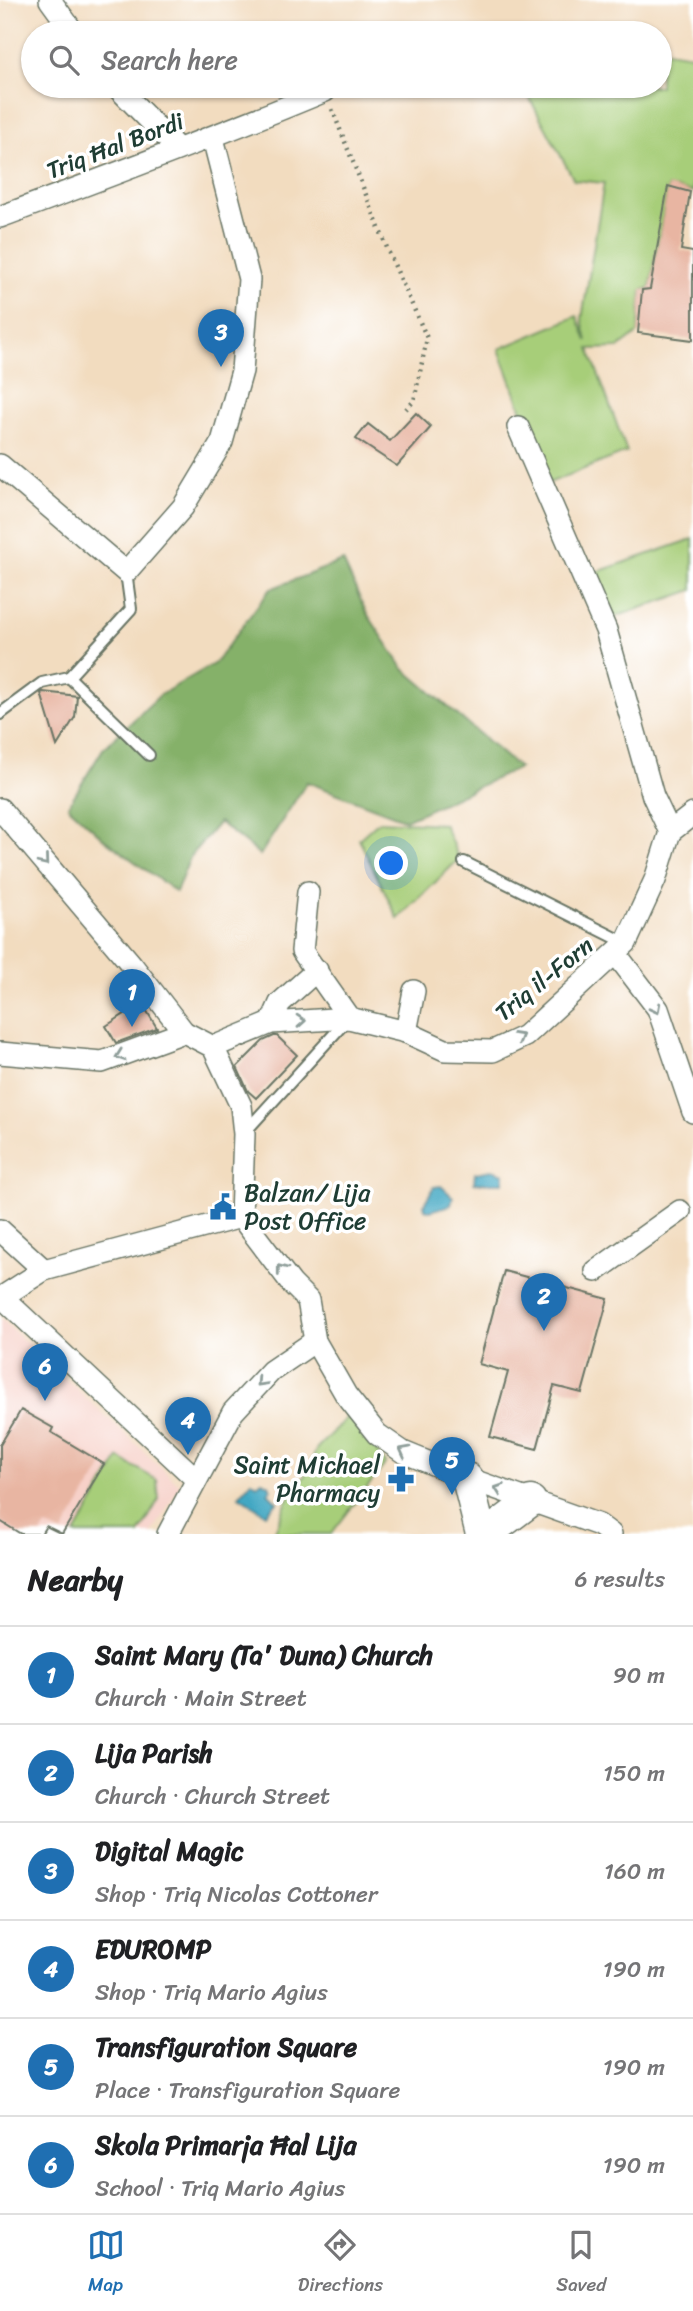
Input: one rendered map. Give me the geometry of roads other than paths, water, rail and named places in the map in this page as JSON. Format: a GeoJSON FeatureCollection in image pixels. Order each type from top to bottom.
{"type":"FeatureCollection","features":[{"type":"Feature","properties":{"kind":"street"},"geometry":{"type":"LineString","coordinates":[[50,0],[65,21]]}},
{"type":"Feature","properties":{"kind":"street"},"geometry":{"type":"LineString","coordinates":[[128,98],[178,149]]}},
{"type":"Feature","properties":{"kind":"street","name":"Triq Ħal Bordi"},"geometry":{"type":"LineString","coordinates":[[0,217],[213,138],[308,98]]}},
{"type":"Feature","properties":{"kind":"street"},"geometry":{"type":"LineString","coordinates":[[0,465],[126,572],[183,507],[222,442],[242,370],[249,279],[213,138]]}},
{"type":"Feature","properties":{"kind":"street"},"geometry":{"type":"LineString","coordinates":[[518,426],[606,630],[653,796],[670,832]]}},
{"type":"Feature","properties":{"kind":"street"},"geometry":{"type":"LineString","coordinates":[[0,809],[132,965],[184,1032],[213,1047],[241,1106],[244,1134],[241,1217],[292,1284],[308,1300],[315,1341],[346,1395],[377,1434],[403,1452],[599,1525],[611,1534]]}},
{"type":"Feature","properties":{"kind":"street"},"geometry":{"type":"LineString","coordinates":[[621,948],[655,880],[670,832],[693,814]]}},
{"type":"Feature","properties":{"kind":"street"},"geometry":{"type":"LineString","coordinates":[[307,892],[302,951],[349,1017]]}},
{"type":"Feature","properties":{"kind":"street","name":"Triq il-Forn"},"geometry":{"type":"LineString","coordinates":[[213,1047],[271,1023],[349,1017],[406,1032],[444,1050],[492,1051],[524,1036],[621,948],[658,1009],[693,1112]]}},
{"type":"Feature","properties":{"kind":"street"},"geometry":{"type":"LineString","coordinates":[[271,1023],[280,1003],[317,970]]}},
{"type":"Feature","properties":{"kind":"street"},"geometry":{"type":"LineString","coordinates":[[406,1032],[414,991]]}},
{"type":"Feature","properties":{"kind":"street"},"geometry":{"type":"LineString","coordinates":[[0,1053],[102,1062],[184,1032]]}},
{"type":"Feature","properties":{"kind":"street"},"geometry":{"type":"LineString","coordinates":[[596,1271],[686,1206]]}},
{"type":"Feature","properties":{"kind":"street"},"geometry":{"type":"LineString","coordinates":[[196,1479],[2,1297],[44,1270],[241,1217]]}},
{"type":"Feature","properties":{"kind":"street"},"geometry":{"type":"LineString","coordinates":[[0,1230],[44,1270]]}},
{"type":"Feature","properties":{"kind":"street"},"geometry":{"type":"LineString","coordinates":[[168,1534],[233,1412],[271,1371],[315,1341]]}},
{"type":"Feature","properties":{"kind":"street"},"geometry":{"type":"LineString","coordinates":[[467,1478],[481,1534]]}},
{"type":"Feature","properties":{"kind":"street"},"geometry":{"type":"LineString","coordinates":[[487,1534],[531,1501]]}},
{"type":"Feature","properties":{"kind":"lane"},"geometry":{"type":"LineString","coordinates":[[0,714],[42,683],[69,677],[131,608],[126,572]]}},
{"type":"Feature","properties":{"kind":"lane"},"geometry":{"type":"LineString","coordinates":[[69,677],[149,755]]}},
{"type":"Feature","properties":{"kind":"lane"},"geometry":{"type":"LineString","coordinates":[[464,862],[621,948]]}},
{"type":"Feature","properties":{"kind":"lane"},"geometry":{"type":"LineString","coordinates":[[244,1134],[349,1017]]}},
{"type":"Feature","properties":{"kind":"water"},"geometry":{"type":"Polygon","coordinates":[[[492,1170],[504,1174],[503,1183],[474,1183],[475,1173],[492,1170]]]}},
{"type":"Feature","properties":{"kind":"water"},"geometry":{"type":"Polygon","coordinates":[[[441,1186],[453,1197],[451,1205],[430,1211],[425,1209],[424,1204],[434,1187],[441,1186]]]}},
{"type":"Feature","properties":{"kind":"water"},"geometry":{"type":"Polygon","coordinates":[[[252,1481],[257,1485],[262,1481],[269,1484],[271,1489],[268,1493],[277,1502],[266,1514],[239,1496],[252,1481]]]}},
{"type":"Feature","properties":{"kind":"place","name":"Digital Magic"},"geometry":{"type":"Point","coordinates":[221,367]}},
{"type":"Feature","properties":{"kind":"place","name":"Saint Mary (Ta' Duna) Church"},"geometry":{"type":"Point","coordinates":[132,1027]}},
{"type":"Feature","properties":{"kind":"place","name":"Balzan/ Lija Post Office"},"geometry":{"type":"Point","coordinates":[223,1207]}},
{"type":"Feature","properties":{"kind":"place","name":"Lija Parish"},"geometry":{"type":"Point","coordinates":[544,1331]}},
{"type":"Feature","properties":{"kind":"place","name":"Skola Primarja Ħal Lija"},"geometry":{"type":"Point","coordinates":[45,1401]}},
{"type":"Feature","properties":{"kind":"place","name":"EDUROMP"},"geometry":{"type":"Point","coordinates":[188,1455]}},
{"type":"Feature","properties":{"kind":"place","name":"Saint Michael Pharmacy"},"geometry":{"type":"Point","coordinates":[401,1479]}},
{"type":"Feature","properties":{"kind":"place","name":"Transfiguration Square"},"geometry":{"type":"Point","coordinates":[452,1495]}}]}
